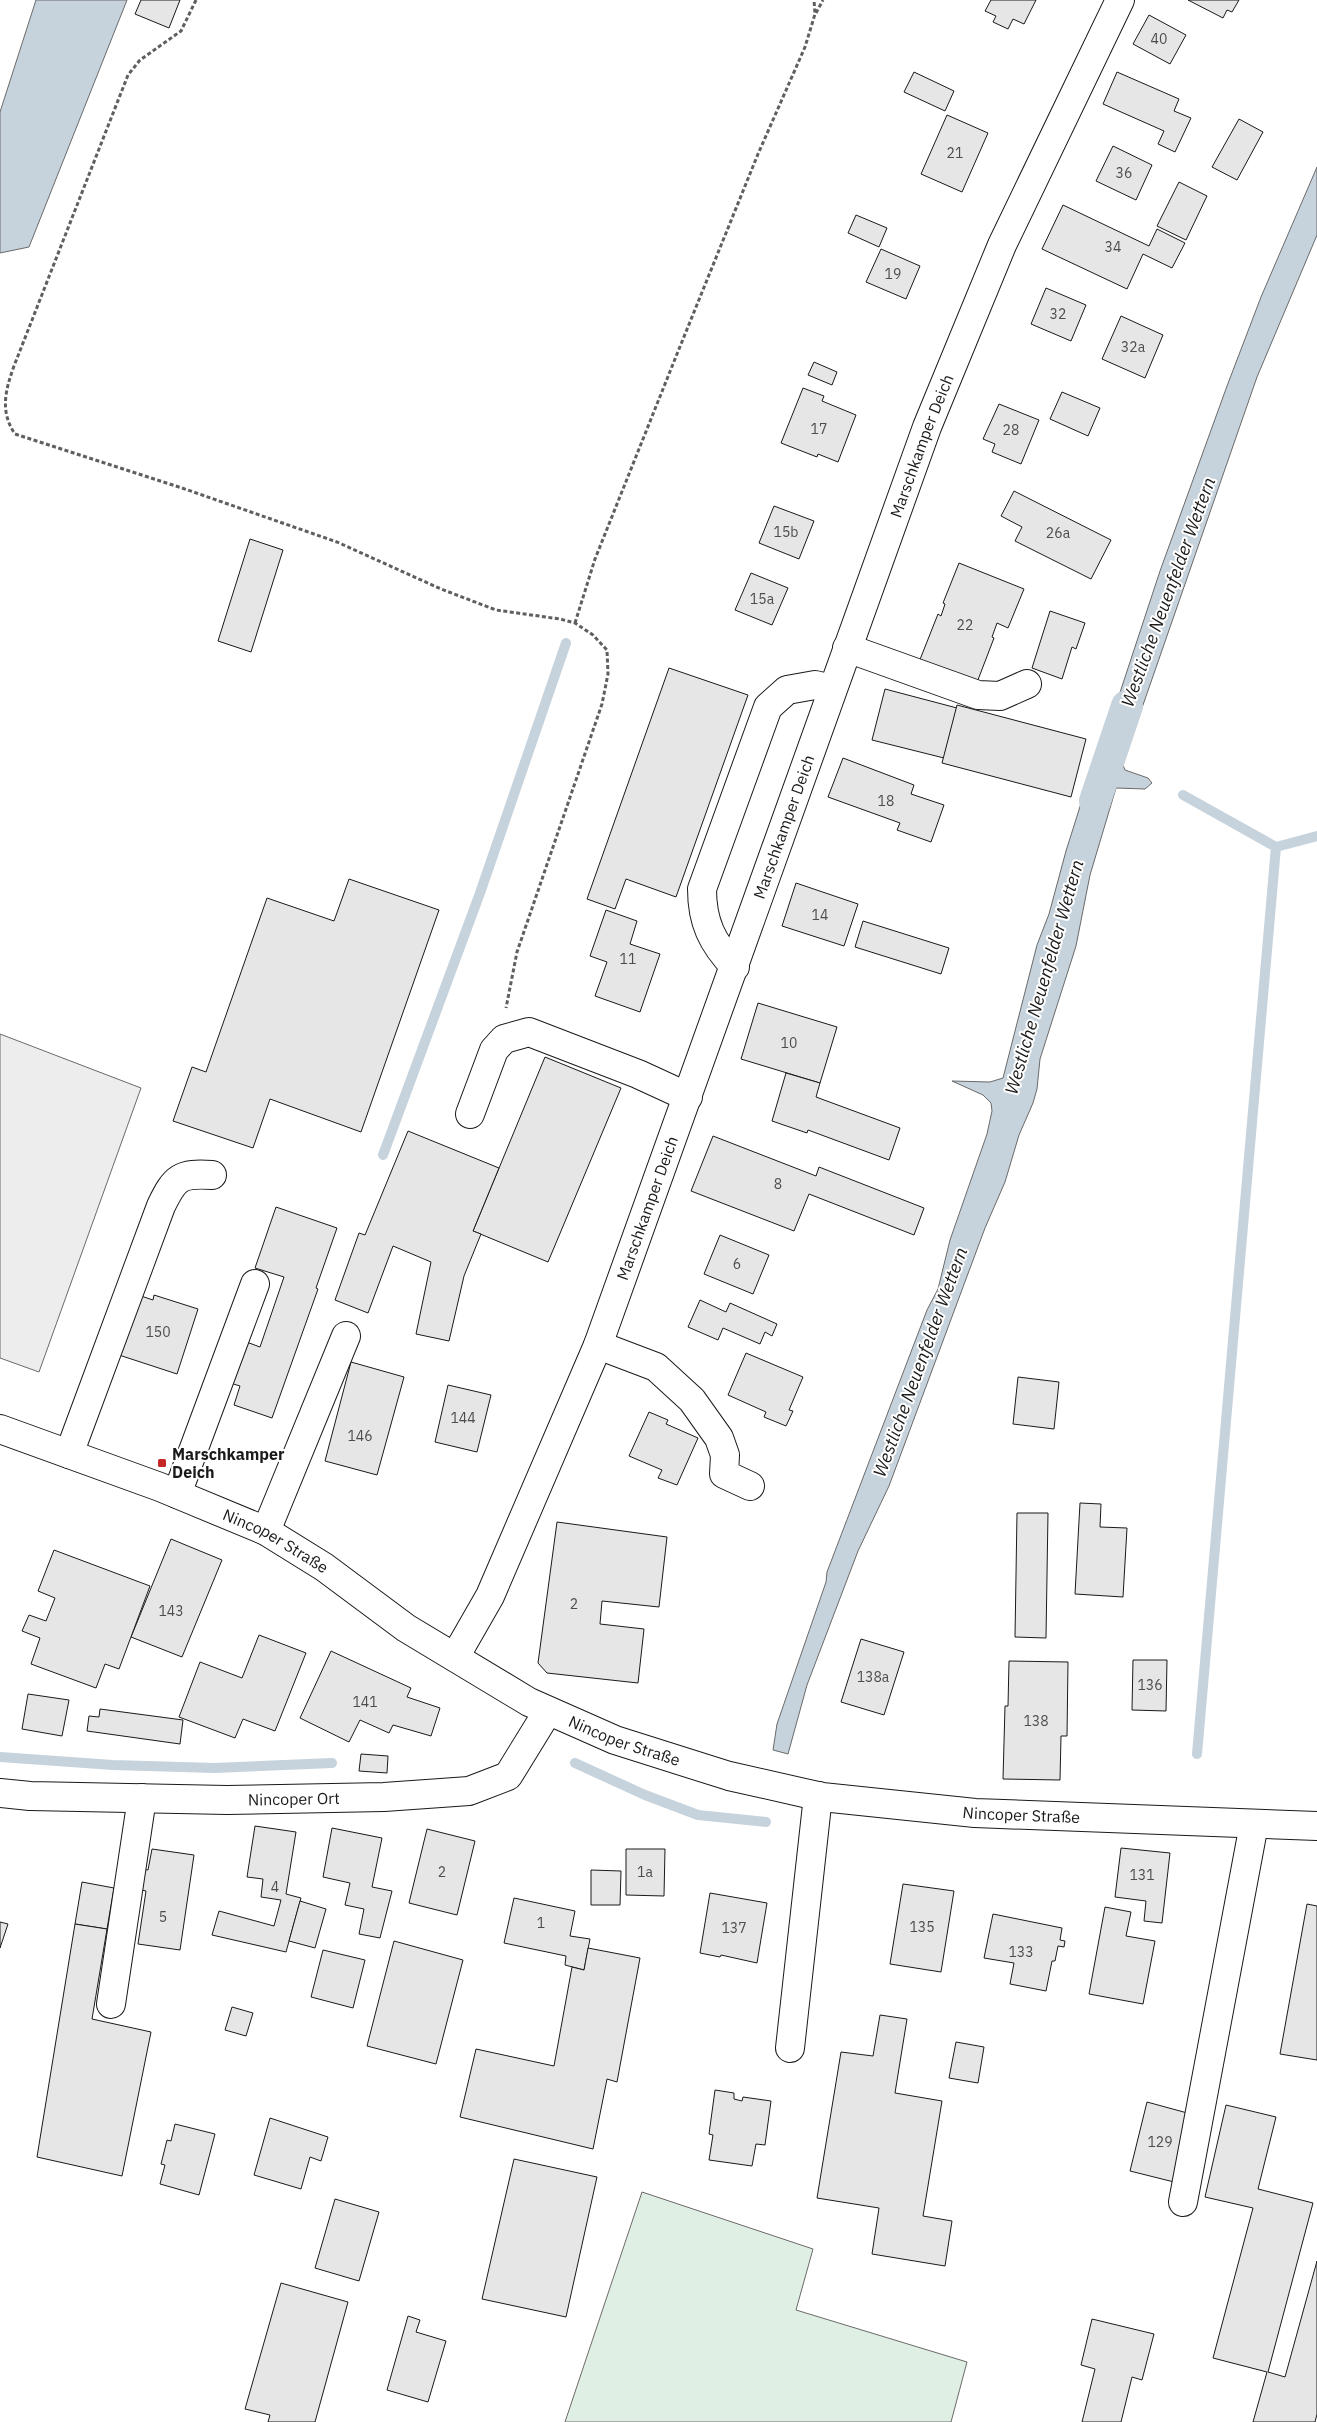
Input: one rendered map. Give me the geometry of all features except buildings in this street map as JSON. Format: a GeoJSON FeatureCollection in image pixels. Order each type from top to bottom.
{"type":"FeatureCollection","features":[{"type":"Feature","properties":{"kind":"main road","name":"Marschkamper Deich"},"geometry":{"type":"LineString","coordinates":[[455,1657],[490,1596],[598,1345],[927,427],[1002,245],[1120,0]]}},
{"type":"Feature","properties":{"kind":"main road"},"geometry":{"type":"LineString","coordinates":[[847,648],[978,695],[1000,696],[1027,684]]}},
{"type":"Feature","properties":{"kind":"main road"},"geometry":{"type":"LineString","coordinates":[[735,967],[719,950],[710,931],[702,911],[702,889],[768,707],[787,690],[815,685],[832,688]]}},
{"type":"Feature","properties":{"kind":"main road"},"geometry":{"type":"LineString","coordinates":[[470,1114],[494,1050],[504,1039],[529,1032],[630,1071],[688,1097]]}},
{"type":"Feature","properties":{"kind":"main road"},"geometry":{"type":"LineString","coordinates":[[69,1454],[161,1206],[171,1184],[191,1174],[212,1175]]}},
{"type":"Feature","properties":{"kind":"main road"},"geometry":{"type":"LineString","coordinates":[[177,1494],[255,1284]]}},
{"type":"Feature","properties":{"kind":"main road"},"geometry":{"type":"LineString","coordinates":[[266,1531],[346,1336]]}},
{"type":"Feature","properties":{"kind":"main road"},"geometry":{"type":"LineString","coordinates":[[598,1345],[656,1367],[692,1400],[719,1438],[725,1455],[724,1474],[750,1486]]}},
{"type":"Feature","properties":{"kind":"main road","name":"Nincoper Straße"},"geometry":{"type":"LineString","coordinates":[[0,1429],[177,1494],[266,1531],[324,1567],[406,1628],[548,1711],[615,1740],[729,1776],[818,1796],[975,1813],[1317,1826]]}},
{"type":"Feature","properties":{"kind":"main road","name":"Nincoper Ort"},"geometry":{"type":"LineString","coordinates":[[0,1793],[30,1796],[227,1800],[375,1797],[469,1791],[508,1776],[548,1711]]}},
{"type":"Feature","properties":{"kind":"main road"},"geometry":{"type":"LineString","coordinates":[[790,2048],[818,1796]]}},
{"type":"Feature","properties":{"kind":"main road"},"geometry":{"type":"LineString","coordinates":[[111,2004],[142,1798]]}},
{"type":"Feature","properties":{"kind":"main road"},"geometry":{"type":"LineString","coordinates":[[1182,2202],[1254,1824]]}},
{"type":"Feature","properties":{"kind":"path"},"geometry":{"type":"LineString","coordinates":[[196,0],[181,30],[140,60],[128,75],[2,400],[3,416],[9,428],[15,434],[182,488],[337,542],[441,589],[496,610],[560,619],[575,623],[593,635],[607,650],[608,674],[602,704],[517,952],[507,1000],[504,1039]]}},
{"type":"Feature","properties":{"kind":"path"},"geometry":{"type":"LineString","coordinates":[[814,0],[815,14]]}},
{"type":"Feature","properties":{"kind":"path"},"geometry":{"type":"LineString","coordinates":[[575,623],[602,541],[747,181],[805,47],[815,14],[824,0]]}},
{"type":"Feature","properties":{"kind":"green space"},"geometry":{"type":"Polygon","coordinates":[[[642,2192],[813,2249],[796,2310],[967,2362],[951,2422],[565,2422],[642,2192]]]}},
{"type":"Feature","properties":{"kind":"shaded area"},"geometry":{"type":"Polygon","coordinates":[[[0,1034],[141,1088],[39,1372],[0,1358],[0,1034]]]}},
{"type":"Feature","properties":{"kind":"water"},"geometry":{"type":"Polygon","coordinates":[[[36,0],[127,0],[29,247],[0,253],[0,112],[36,0]]]}},
{"type":"Feature","properties":{"kind":"water"},"geometry":{"type":"Polygon","coordinates":[[[1317,167],[1317,235],[1257,377],[1127,751],[1103,744],[1160,571],[1227,386],[1261,297],[1317,167]]]}},
{"type":"Feature","properties":{"kind":"water"},"geometry":{"type":"Polygon","coordinates":[[[1096,756],[1123,765],[1125,770],[1148,778],[1152,783],[1145,789],[1116,788],[1090,875],[1076,946],[1040,1059],[1037,1089],[1019,1135],[1005,1182],[985,1228],[889,1486],[858,1551],[807,1685],[788,1754],[773,1750],[777,1724],[826,1582],[827,1572],[927,1310],[938,1289],[950,1240],[987,1134],[992,1111],[991,1103],[983,1095],[952,1081],[990,1082],[1003,1078],[1037,945],[1049,914],[1066,851],[1096,756]]]}},
{"type":"Feature","properties":{"kind":"waterway"},"geometry":{"type":"LineString","coordinates":[[383,1155],[480,893],[566,643]]}},
{"type":"Feature","properties":{"kind":"waterway","name":"Westliche Neuenfelder Wettern"},"geometry":{"type":"LineString","coordinates":[[1095,801],[1127,706]]}},
{"type":"Feature","properties":{"kind":"waterway"},"geometry":{"type":"LineString","coordinates":[[1183,795],[1276,847],[1197,1754]]}},
{"type":"Feature","properties":{"kind":"waterway"},"geometry":{"type":"LineString","coordinates":[[1276,847],[1317,836]]}},
{"type":"Feature","properties":{"kind":"waterway"},"geometry":{"type":"LineString","coordinates":[[0,1757],[113,1765],[215,1768],[332,1763]]}},
{"type":"Feature","properties":{"kind":"waterway","name":"Westliche Neuenfelder Wettern"},"geometry":{"type":"LineString","coordinates":[[575,1763],[645,1795],[698,1815],[766,1822]]}},
{"type":"Feature","properties":{"kind":"place","name":"Marschkamper Deich"},"geometry":{"type":"Point","coordinates":[162,1463]}}]}
